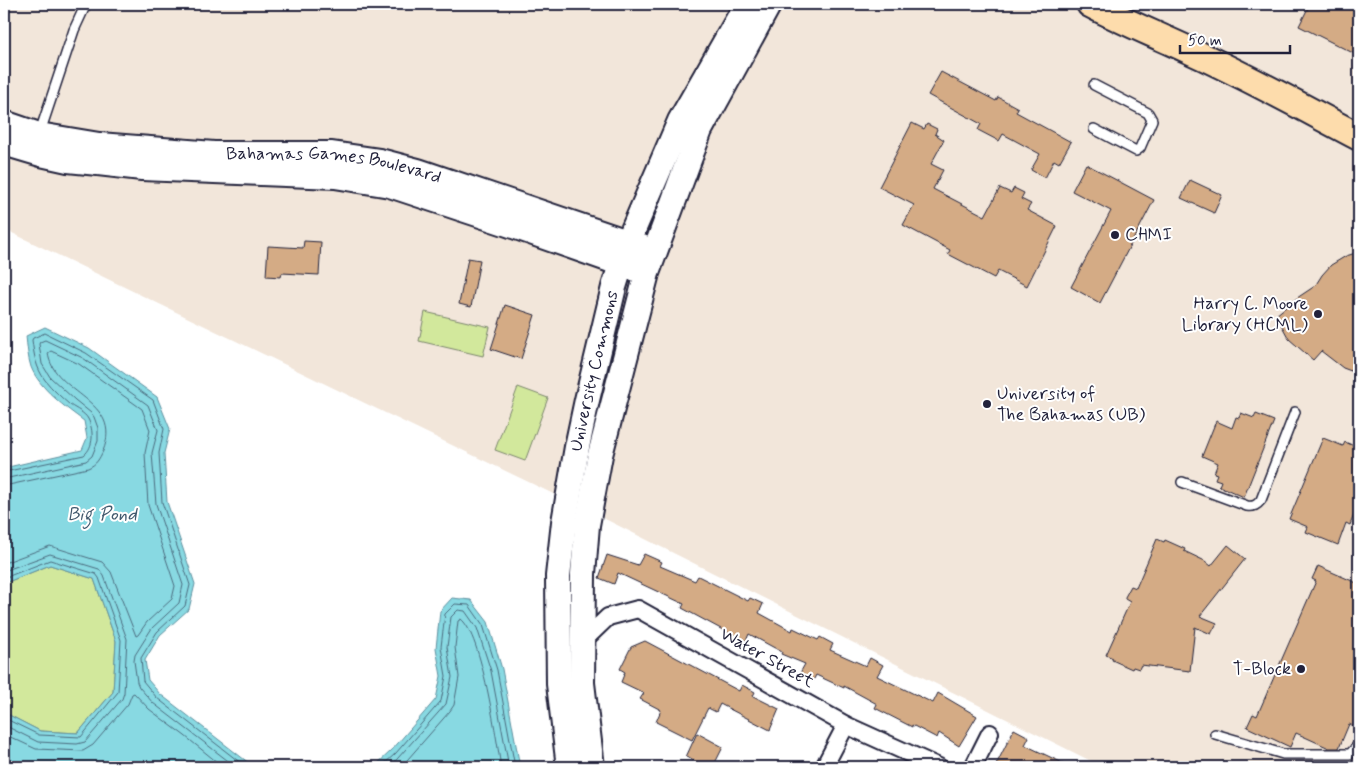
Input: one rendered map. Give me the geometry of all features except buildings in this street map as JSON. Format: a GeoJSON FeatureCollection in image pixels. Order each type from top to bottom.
{"type":"FeatureCollection","features":[{"type":"Feature","properties":{"kind":"main road","name":"University Commons"},"geometry":{"type":"LineString","coordinates":[[569,767],[558,684],[558,576],[564,522],[577,447],[614,287],[624,253],[680,121],[747,4]]}},
{"type":"Feature","properties":{"kind":"main road","name":"University Commons"},"geometry":{"type":"LineString","coordinates":[[592,767],[582,683],[583,574],[589,516],[600,455],[654,251],[700,130],[770,4]]}},
{"type":"Feature","properties":{"kind":"main road"},"geometry":{"type":"LineString","coordinates":[[1090,4],[1126,23],[1192,51],[1251,80],[1359,137]]}},
{"type":"Feature","properties":{"kind":"main road","name":"Bahamas Games Boulevard"},"geometry":{"type":"LineString","coordinates":[[4,123],[68,160],[142,168],[306,164],[357,157],[418,171],[624,253],[647,273]]}},
{"type":"Feature","properties":{"kind":"main road","name":"Bahamas Games Boulevard"},"geometry":{"type":"LineString","coordinates":[[4,143],[36,143]]}},
{"type":"Feature","properties":{"kind":"main road","name":"Bahamas Games Boulevard"},"geometry":{"type":"LineString","coordinates":[[624,253],[654,251]]}},
{"type":"Feature","properties":{"kind":"street","name":"Water Street"},"geometry":{"type":"LineString","coordinates":[[582,642],[608,617],[638,609],[846,725],[939,767]]}},
{"type":"Feature","properties":{"kind":"street"},"geometry":{"type":"LineString","coordinates":[[824,767],[846,725]]}},
{"type":"Feature","properties":{"kind":"street"},"geometry":{"type":"LineString","coordinates":[[973,767],[990,733]]}},
{"type":"Feature","properties":{"kind":"lane"},"geometry":{"type":"LineString","coordinates":[[36,143],[74,30],[86,4]]}},
{"type":"Feature","properties":{"kind":"lane"},"geometry":{"type":"LineString","coordinates":[[1094,85],[1148,113],[1152,120],[1140,148],[1136,151],[1094,128]]}},
{"type":"Feature","properties":{"kind":"lane"},"geometry":{"type":"LineString","coordinates":[[1182,482],[1247,506],[1253,507],[1257,505],[1261,500],[1295,412]]}},
{"type":"Feature","properties":{"kind":"lane"},"geometry":{"type":"LineString","coordinates":[[1214,734],[1284,754],[1350,754],[1359,744]]}},
{"type":"Feature","properties":{"kind":"shaded area","name":"University of The Bahamas (UB)"},"geometry":{"type":"Polygon","coordinates":[[[4,4],[1359,4],[1359,767],[1103,767],[595,514],[4,229],[4,4]]]}},
{"type":"Feature","properties":{"kind":"green space"},"geometry":{"type":"Polygon","coordinates":[[[425,312],[490,327],[483,356],[419,341],[425,312]]]}},
{"type":"Feature","properties":{"kind":"green space"},"geometry":{"type":"Polygon","coordinates":[[[518,387],[548,398],[525,461],[495,450],[518,387]]]}},
{"type":"Feature","properties":{"kind":"green space"},"geometry":{"type":"Polygon","coordinates":[[[50,565],[94,579],[116,641],[113,692],[78,733],[40,731],[7,714],[4,707],[5,583],[50,565]]]}},
{"type":"Feature","properties":{"kind":"water","name":"Big Pond"},"geometry":{"type":"Polygon","coordinates":[[[45,327],[89,348],[157,397],[170,429],[164,453],[167,502],[195,584],[189,609],[160,635],[145,660],[148,680],[160,694],[254,767],[4,767],[4,707],[7,714],[40,731],[78,733],[113,692],[116,641],[94,579],[50,565],[5,583],[4,590],[4,468],[82,450],[87,438],[84,421],[61,404],[47,390],[31,367],[26,336],[45,327]]]}},
{"type":"Feature","properties":{"kind":"water"},"geometry":{"type":"Polygon","coordinates":[[[452,598],[471,600],[488,622],[502,669],[520,767],[374,767],[392,750],[436,699],[441,676],[436,648],[440,611],[452,598]]]}},
{"type":"Feature","properties":{"kind":"place","name":"CHMI"},"geometry":{"type":"Point","coordinates":[1115,235]}},
{"type":"Feature","properties":{"kind":"place","name":"Harry C. Moore Library (HCML)"},"geometry":{"type":"Point","coordinates":[1318,314]}},
{"type":"Feature","properties":{"kind":"place","name":"University of The Bahamas (UB)"},"geometry":{"type":"Point","coordinates":[987,404]}},
{"type":"Feature","properties":{"kind":"place","name":"T-Block"},"geometry":{"type":"Point","coordinates":[1301,669]}}]}
